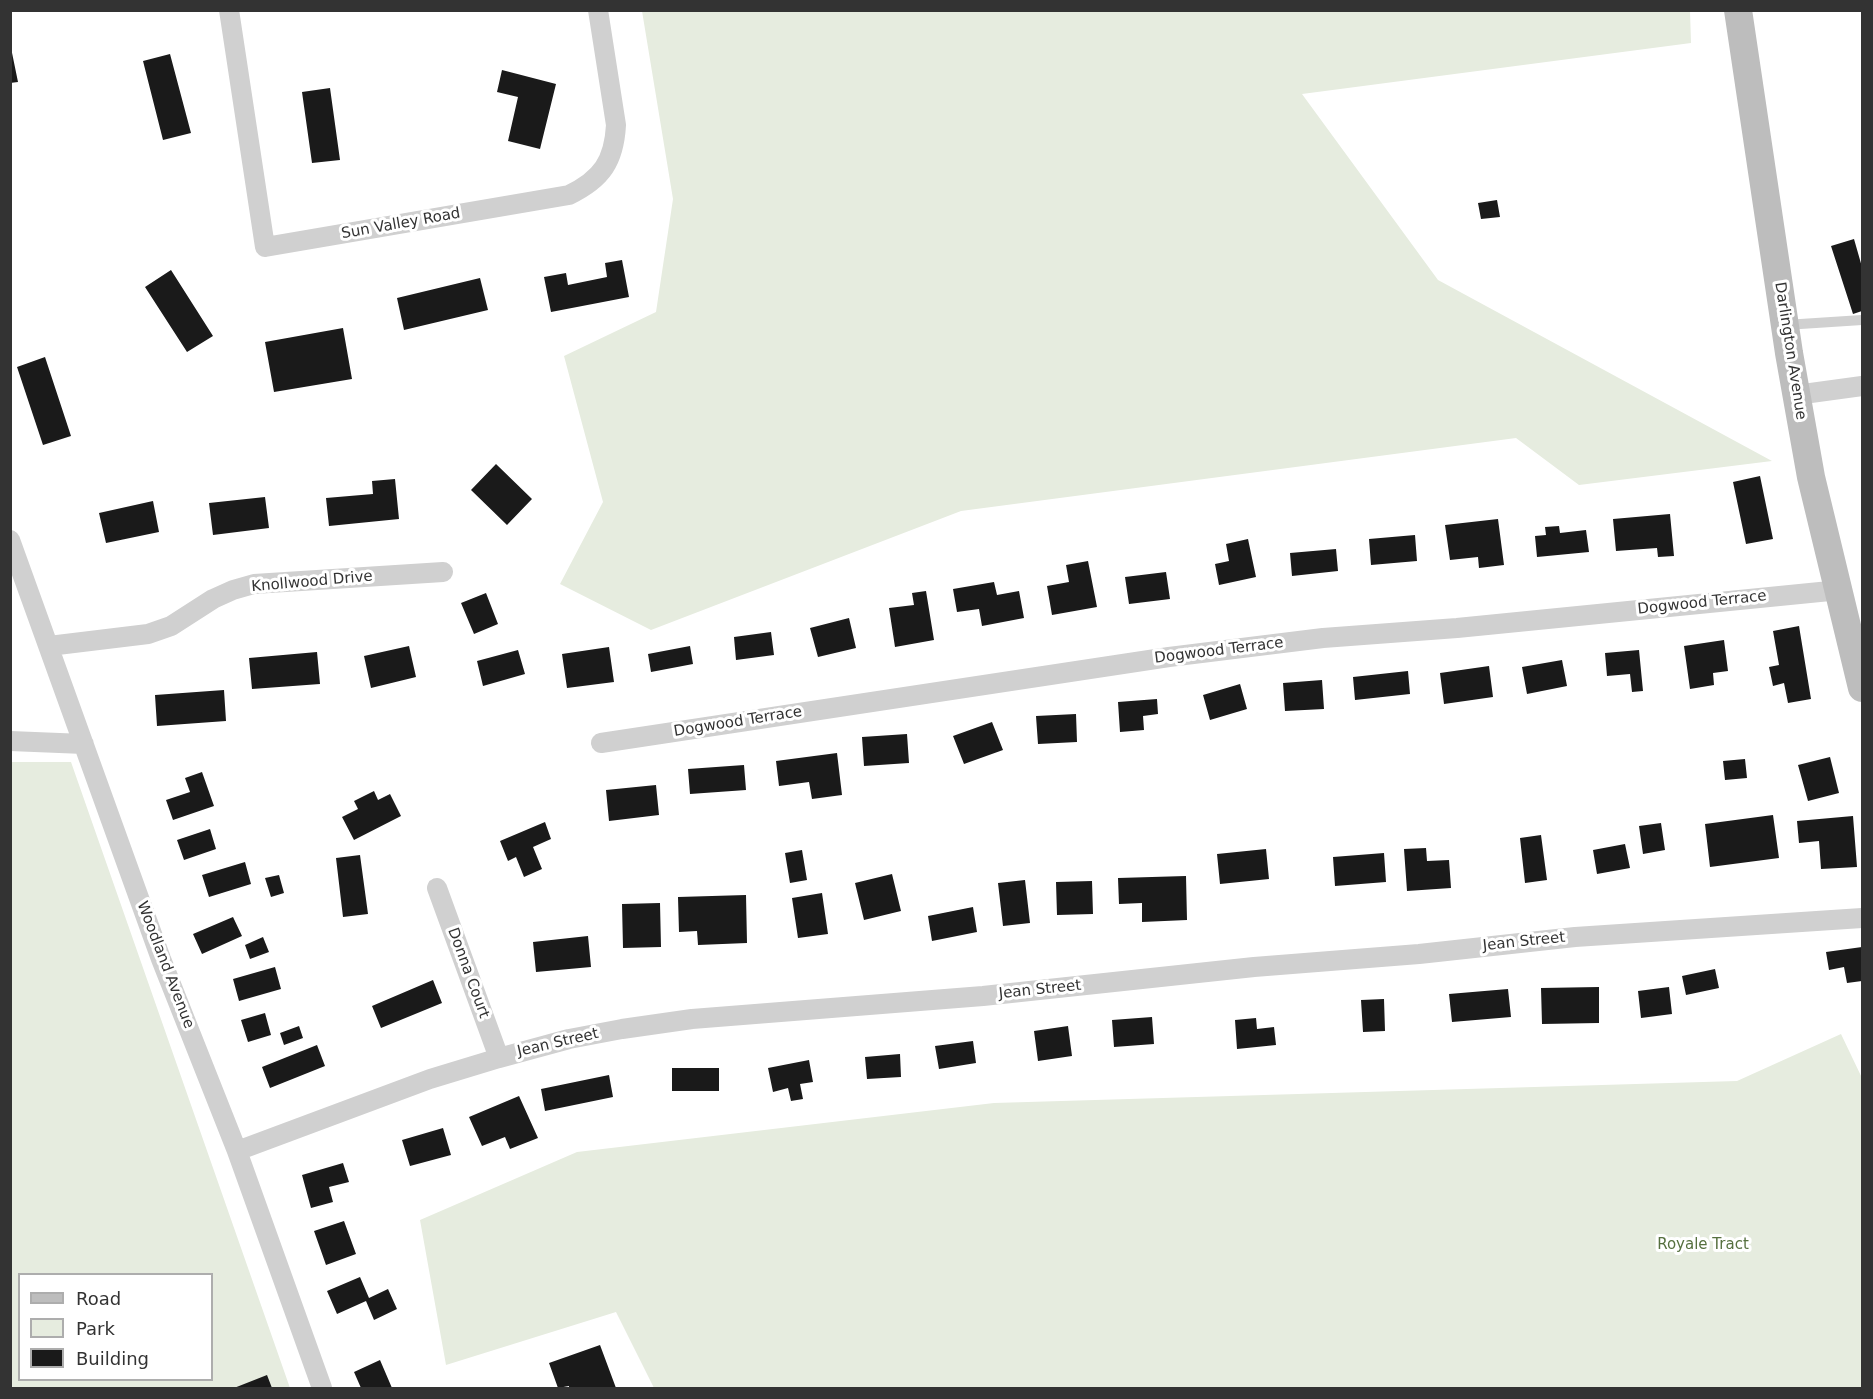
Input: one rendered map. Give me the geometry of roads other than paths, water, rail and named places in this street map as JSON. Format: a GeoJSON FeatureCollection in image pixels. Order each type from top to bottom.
{"type":"FeatureCollection","features":[{"type":"Feature","properties":{"kind":"main road","name":"Darlington Avenue"},"geometry":{"type":"LineString","coordinates":[[1738,10],[1785,326],[1811,477],[1863,688]]}},
{"type":"Feature","properties":{"kind":"street","name":"Sun Valley Road"},"geometry":{"type":"LineString","coordinates":[[229,10],[265,247],[569,195],[585,187],[600,174],[610,159],[615,143],[616,125],[598,10]]}},
{"type":"Feature","properties":{"kind":"street"},"geometry":{"type":"LineString","coordinates":[[1796,395],[1863,387]]}},
{"type":"Feature","properties":{"kind":"street","name":"Woodland Avenue"},"geometry":{"type":"LineString","coordinates":[[10,540],[161,959],[237,1151],[322,1389]]}},
{"type":"Feature","properties":{"kind":"street","name":"Knollwood Drive"},"geometry":{"type":"LineString","coordinates":[[49,646],[148,634],[171,626],[191,615],[213,598],[254,584],[443,572]]}},
{"type":"Feature","properties":{"kind":"street","name":"Dogwood Terrace"},"geometry":{"type":"LineString","coordinates":[[601,743],[1180,656],[1323,639],[1840,590]]}},
{"type":"Feature","properties":{"kind":"street"},"geometry":{"type":"LineString","coordinates":[[10,741],[84,744]]}},
{"type":"Feature","properties":{"kind":"street","name":"Donna Court"},"geometry":{"type":"LineString","coordinates":[[437,888],[499,1058]]}},
{"type":"Feature","properties":{"kind":"street","name":"Jean Street"},"geometry":{"type":"LineString","coordinates":[[237,1151],[430,1079],[499,1058],[622,1029],[692,1019],[983,996],[1254,967],[1419,954],[1575,937],[1863,918]]}},
{"type":"Feature","properties":{"kind":"lane"},"geometry":{"type":"LineString","coordinates":[[1785,326],[1863,320]]}},
{"type":"Feature","properties":{"kind":"park label","name":"Royale Tract"},"geometry":{"type":"Point","coordinates":[1703,1245]}}]}
